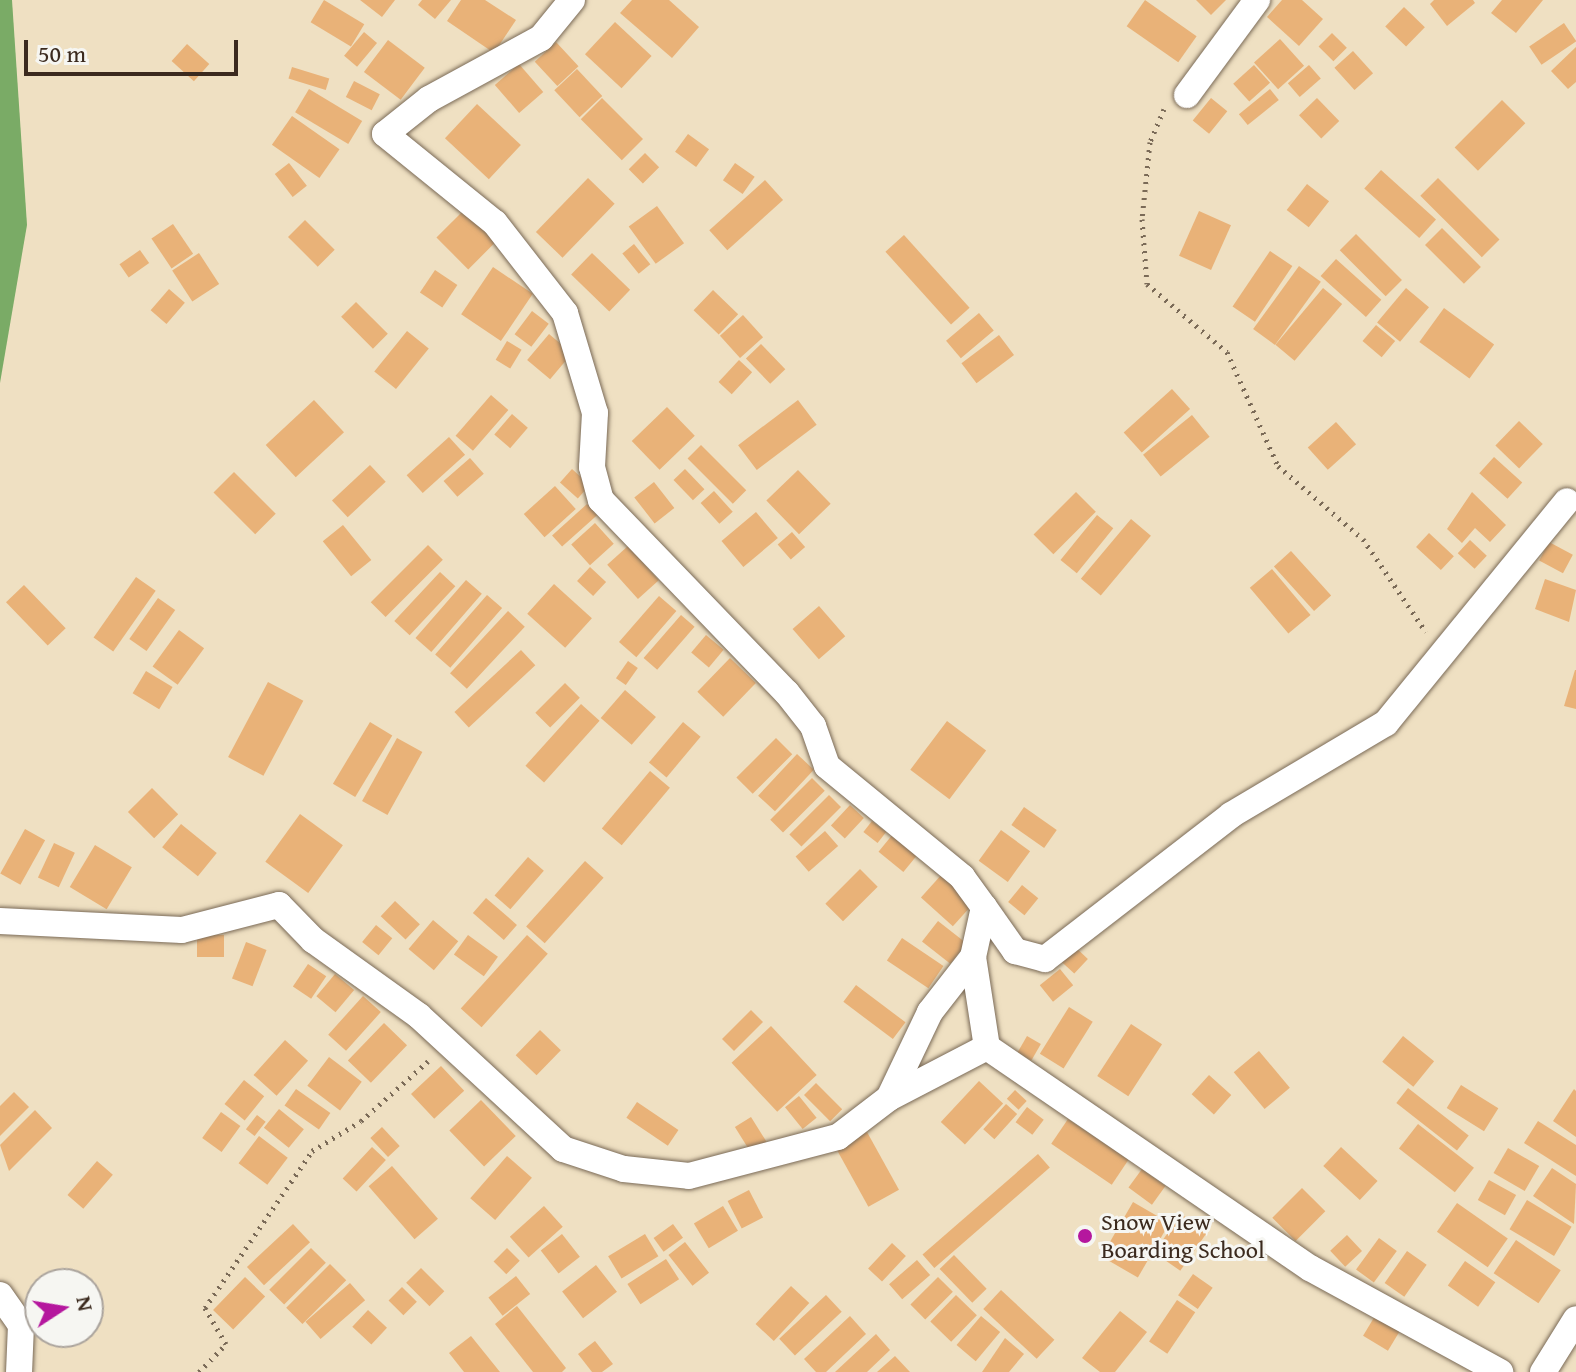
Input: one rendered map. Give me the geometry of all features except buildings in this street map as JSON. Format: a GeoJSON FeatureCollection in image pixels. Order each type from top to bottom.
{"type":"FeatureCollection","features":[{"type":"Feature","properties":{"kind":"street"},"geometry":{"type":"LineString","coordinates":[[572,0],[541,38],[429,99],[385,134],[495,223],[565,313],[595,413],[592,467],[601,500],[787,693],[813,726],[827,766],[962,877],[1015,951],[1045,959],[1231,815],[1386,723],[1567,501]]}},
{"type":"Feature","properties":{"kind":"street"},"geometry":{"type":"LineString","coordinates":[[1187,95],[1257,0]]}},
{"type":"Feature","properties":{"kind":"street"},"geometry":{"type":"LineString","coordinates":[[0,921],[182,930],[279,905],[313,940],[419,1016],[563,1149],[624,1169],[689,1176],[745,1165],[838,1137],[889,1098],[987,1047]]}},
{"type":"Feature","properties":{"kind":"street"},"geometry":{"type":"LineString","coordinates":[[984,907],[973,957],[987,1047],[1310,1268],[1500,1372]]}},
{"type":"Feature","properties":{"kind":"street"},"geometry":{"type":"LineString","coordinates":[[889,1098],[930,1012],[973,957]]}},
{"type":"Feature","properties":{"kind":"street"},"geometry":{"type":"LineString","coordinates":[[0,1295],[21,1325],[19,1372]]}},
{"type":"Feature","properties":{"kind":"street"},"geometry":{"type":"LineString","coordinates":[[1543,1372],[1576,1319]]}},
{"type":"Feature","properties":{"kind":"path"},"geometry":{"type":"LineString","coordinates":[[1187,95],[1159,114],[1150,142],[1142,219],[1147,284],[1227,352],[1278,466],[1363,539],[1381,575],[1426,625],[1425,640]]}},
{"type":"Feature","properties":{"kind":"path"},"geometry":{"type":"LineString","coordinates":[[199,1372],[226,1344],[205,1308],[312,1151],[361,1121],[447,1044]]}},
{"type":"Feature","properties":{"kind":"green space"},"geometry":{"type":"Polygon","coordinates":[[[0,0],[12,0],[27,225],[0,383],[0,0]]]}},
{"type":"Feature","properties":{"kind":"place","name":"Snow View Boarding School"},"geometry":{"type":"Point","coordinates":[1085,1236]}}]}
